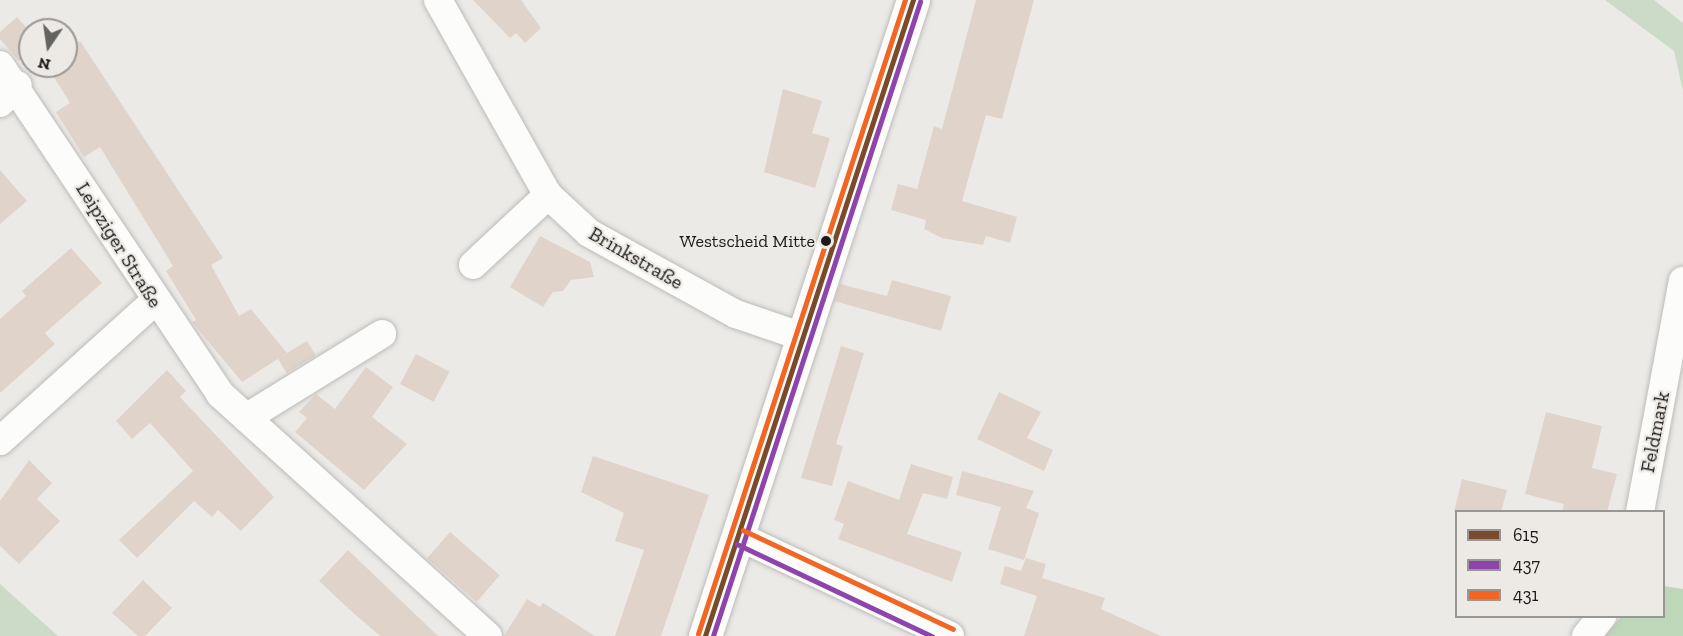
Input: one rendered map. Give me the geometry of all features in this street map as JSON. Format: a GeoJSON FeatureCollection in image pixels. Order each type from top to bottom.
{"type":"FeatureCollection","features":[{"type":"Feature","properties":{"kind":"main road"},"geometry":{"type":"LineString","coordinates":[[705,636],[806,338],[913,0]]}},
{"type":"Feature","properties":{"kind":"street","name":"Brinkstraße"},"geometry":{"type":"LineString","coordinates":[[438,0],[548,195],[589,233],[736,314],[806,338]]}},
{"type":"Feature","properties":{"kind":"street","name":"Leipziger Straße"},"geometry":{"type":"LineString","coordinates":[[6,84],[220,394],[488,636]]}},
{"type":"Feature","properties":{"kind":"street"},"geometry":{"type":"LineString","coordinates":[[472,265],[548,195]]}},
{"type":"Feature","properties":{"kind":"street","name":"Feldmark"},"geometry":{"type":"LineString","coordinates":[[1640,510],[1683,281]]}},
{"type":"Feature","properties":{"kind":"street"},"geometry":{"type":"LineString","coordinates":[[0,441],[155,301]]}},
{"type":"Feature","properties":{"kind":"street"},"geometry":{"type":"LineString","coordinates":[[246,418],[382,334]]}},
{"type":"Feature","properties":{"kind":"street"},"geometry":{"type":"LineString","coordinates":[[740,537],[950,636]]}},
{"type":"Feature","properties":{"kind":"street"},"geometry":{"type":"LineString","coordinates":[[1586,636],[1600,618]]}},
{"type":"Feature","properties":{"kind":"green space"},"geometry":{"type":"Polygon","coordinates":[[[1605,0],[1654,0],[1683,23],[1683,91],[1674,51],[1605,0]]]}},
{"type":"Feature","properties":{"kind":"green space"},"geometry":{"type":"Polygon","coordinates":[[[0,584],[58,636],[0,636],[0,584]]]}},
{"type":"Feature","properties":{"kind":"green space"},"geometry":{"type":"Polygon","coordinates":[[[1665,586],[1683,589],[1683,636],[1605,636],[1620,618],[1665,618],[1665,586]]]}},
{"type":"Feature","properties":{"kind":"building"},"geometry":{"type":"Polygon","coordinates":[[[473,0],[521,0],[541,28],[525,43],[516,33],[510,38],[473,0]]]}},
{"type":"Feature","properties":{"kind":"building"},"geometry":{"type":"Polygon","coordinates":[[[976,0],[1034,0],[1002,119],[986,115],[962,201],[1017,217],[1010,243],[986,236],[983,245],[942,238],[924,229],[926,220],[891,210],[898,184],[917,189],[934,126],[942,129],[976,0]]]}},
{"type":"Feature","properties":{"kind":"building"},"geometry":{"type":"Polygon","coordinates":[[[18,18],[18,60],[0,39],[0,32],[18,18]]]}},
{"type":"Feature","properties":{"kind":"building"},"geometry":{"type":"Polygon","coordinates":[[[80,41],[223,258],[211,265],[239,316],[251,309],[287,353],[242,382],[192,322],[196,320],[166,271],[173,266],[100,147],[84,157],[56,112],[70,103],[54,78],[78,78],[78,42],[80,41]]]}},
{"type":"Feature","properties":{"kind":"building"},"geometry":{"type":"Polygon","coordinates":[[[783,89],[822,101],[812,133],[830,138],[815,188],[764,172],[783,89]]]}},
{"type":"Feature","properties":{"kind":"building"},"geometry":{"type":"Polygon","coordinates":[[[0,170],[27,201],[0,224],[0,170]]]}},
{"type":"Feature","properties":{"kind":"building"},"geometry":{"type":"Polygon","coordinates":[[[540,236],[590,262],[594,277],[571,280],[563,291],[553,292],[543,307],[510,287],[540,236]]]}},
{"type":"Feature","properties":{"kind":"building"},"geometry":{"type":"Polygon","coordinates":[[[71,248],[102,283],[45,333],[55,344],[0,393],[0,319],[26,296],[22,291],[71,248]]]}},
{"type":"Feature","properties":{"kind":"building"},"geometry":{"type":"Polygon","coordinates":[[[892,280],[951,296],[941,331],[834,301],[840,284],[887,296],[892,280]]]}},
{"type":"Feature","properties":{"kind":"building"},"geometry":{"type":"Polygon","coordinates":[[[307,341],[316,356],[287,373],[278,359],[307,341]]]}},
{"type":"Feature","properties":{"kind":"building"},"geometry":{"type":"Polygon","coordinates":[[[841,346],[864,353],[836,444],[843,446],[832,486],[801,478],[841,346]]]}},
{"type":"Feature","properties":{"kind":"building"},"geometry":{"type":"Polygon","coordinates":[[[416,354],[450,372],[434,402],[400,384],[416,354]]]}},
{"type":"Feature","properties":{"kind":"building"},"geometry":{"type":"Polygon","coordinates":[[[366,367],[393,387],[372,417],[407,444],[364,490],[295,432],[307,418],[299,412],[316,394],[335,409],[366,367]]]}},
{"type":"Feature","properties":{"kind":"building"},"geometry":{"type":"Polygon","coordinates":[[[167,370],[186,391],[180,397],[274,497],[241,531],[218,510],[212,517],[194,501],[137,558],[119,540],[193,471],[150,423],[132,439],[116,421],[167,370]]]}},
{"type":"Feature","properties":{"kind":"building"},"geometry":{"type":"Polygon","coordinates":[[[999,392],[1041,412],[1027,438],[1053,450],[1044,471],[977,439],[999,392]]]}},
{"type":"Feature","properties":{"kind":"building"},"geometry":{"type":"Polygon","coordinates":[[[1546,412],[1602,426],[1592,468],[1617,474],[1608,510],[1562,510],[1564,504],[1525,494],[1546,412]]]}},
{"type":"Feature","properties":{"kind":"building"},"geometry":{"type":"Polygon","coordinates":[[[593,456],[709,495],[661,636],[615,636],[644,550],[615,541],[624,513],[581,492],[593,456]]]}},
{"type":"Feature","properties":{"kind":"building"},"geometry":{"type":"Polygon","coordinates":[[[29,460],[52,483],[37,499],[60,521],[19,564],[0,546],[0,501],[29,460]]]}},
{"type":"Feature","properties":{"kind":"building"},"geometry":{"type":"Polygon","coordinates":[[[911,464],[953,477],[947,499],[923,493],[907,534],[962,552],[952,582],[838,539],[844,524],[834,520],[848,481],[899,500],[911,464]]]}},
{"type":"Feature","properties":{"kind":"building"},"geometry":{"type":"Polygon","coordinates":[[[962,471],[1034,491],[1026,508],[1039,513],[1024,560],[988,549],[1001,507],[956,495],[962,471]]]}},
{"type":"Feature","properties":{"kind":"building"},"geometry":{"type":"Polygon","coordinates":[[[1462,479],[1507,490],[1502,510],[1455,510],[1454,512],[1462,479]]]}},
{"type":"Feature","properties":{"kind":"building"},"geometry":{"type":"Polygon","coordinates":[[[450,532],[500,575],[477,602],[427,558],[450,532]]]}},
{"type":"Feature","properties":{"kind":"building"},"geometry":{"type":"Polygon","coordinates":[[[348,550],[438,636],[380,636],[319,581],[348,550]]]}},
{"type":"Feature","properties":{"kind":"building"},"geometry":{"type":"Polygon","coordinates":[[[1026,558],[1046,564],[1042,578],[1105,598],[1101,609],[1161,636],[1024,636],[1037,596],[1000,584],[1005,566],[1021,571],[1026,558]]]}},
{"type":"Feature","properties":{"kind":"building"},"geometry":{"type":"Polygon","coordinates":[[[143,580],[172,608],[145,636],[138,636],[112,613],[143,580]]]}},
{"type":"Feature","properties":{"kind":"building"},"geometry":{"type":"Polygon","coordinates":[[[527,599],[540,607],[543,603],[595,636],[504,636],[527,599]]]}},
{"type":"Feature","properties":{"kind":"transit line","name":"431"},"geometry":{"type":"LineString","coordinates":[[698,634],[905,0]]}},
{"type":"Feature","properties":{"kind":"transit line","name":"615"},"geometry":{"type":"LineString","coordinates":[[705,636],[913,0]]}},
{"type":"Feature","properties":{"kind":"transit line","name":"437"},"geometry":{"type":"LineString","coordinates":[[713,636],[920,2]]}},
{"type":"Feature","properties":{"kind":"transit line","name":"431"},"geometry":{"type":"LineString","coordinates":[[743,530],[953,629]]}},
{"type":"Feature","properties":{"kind":"transit line","name":"437"},"geometry":{"type":"LineString","coordinates":[[737,544],[932,636]]}},
{"type":"Feature","properties":{"kind":"place","name":"Westscheid Mitte"},"geometry":{"type":"Point","coordinates":[826,241]}}]}
